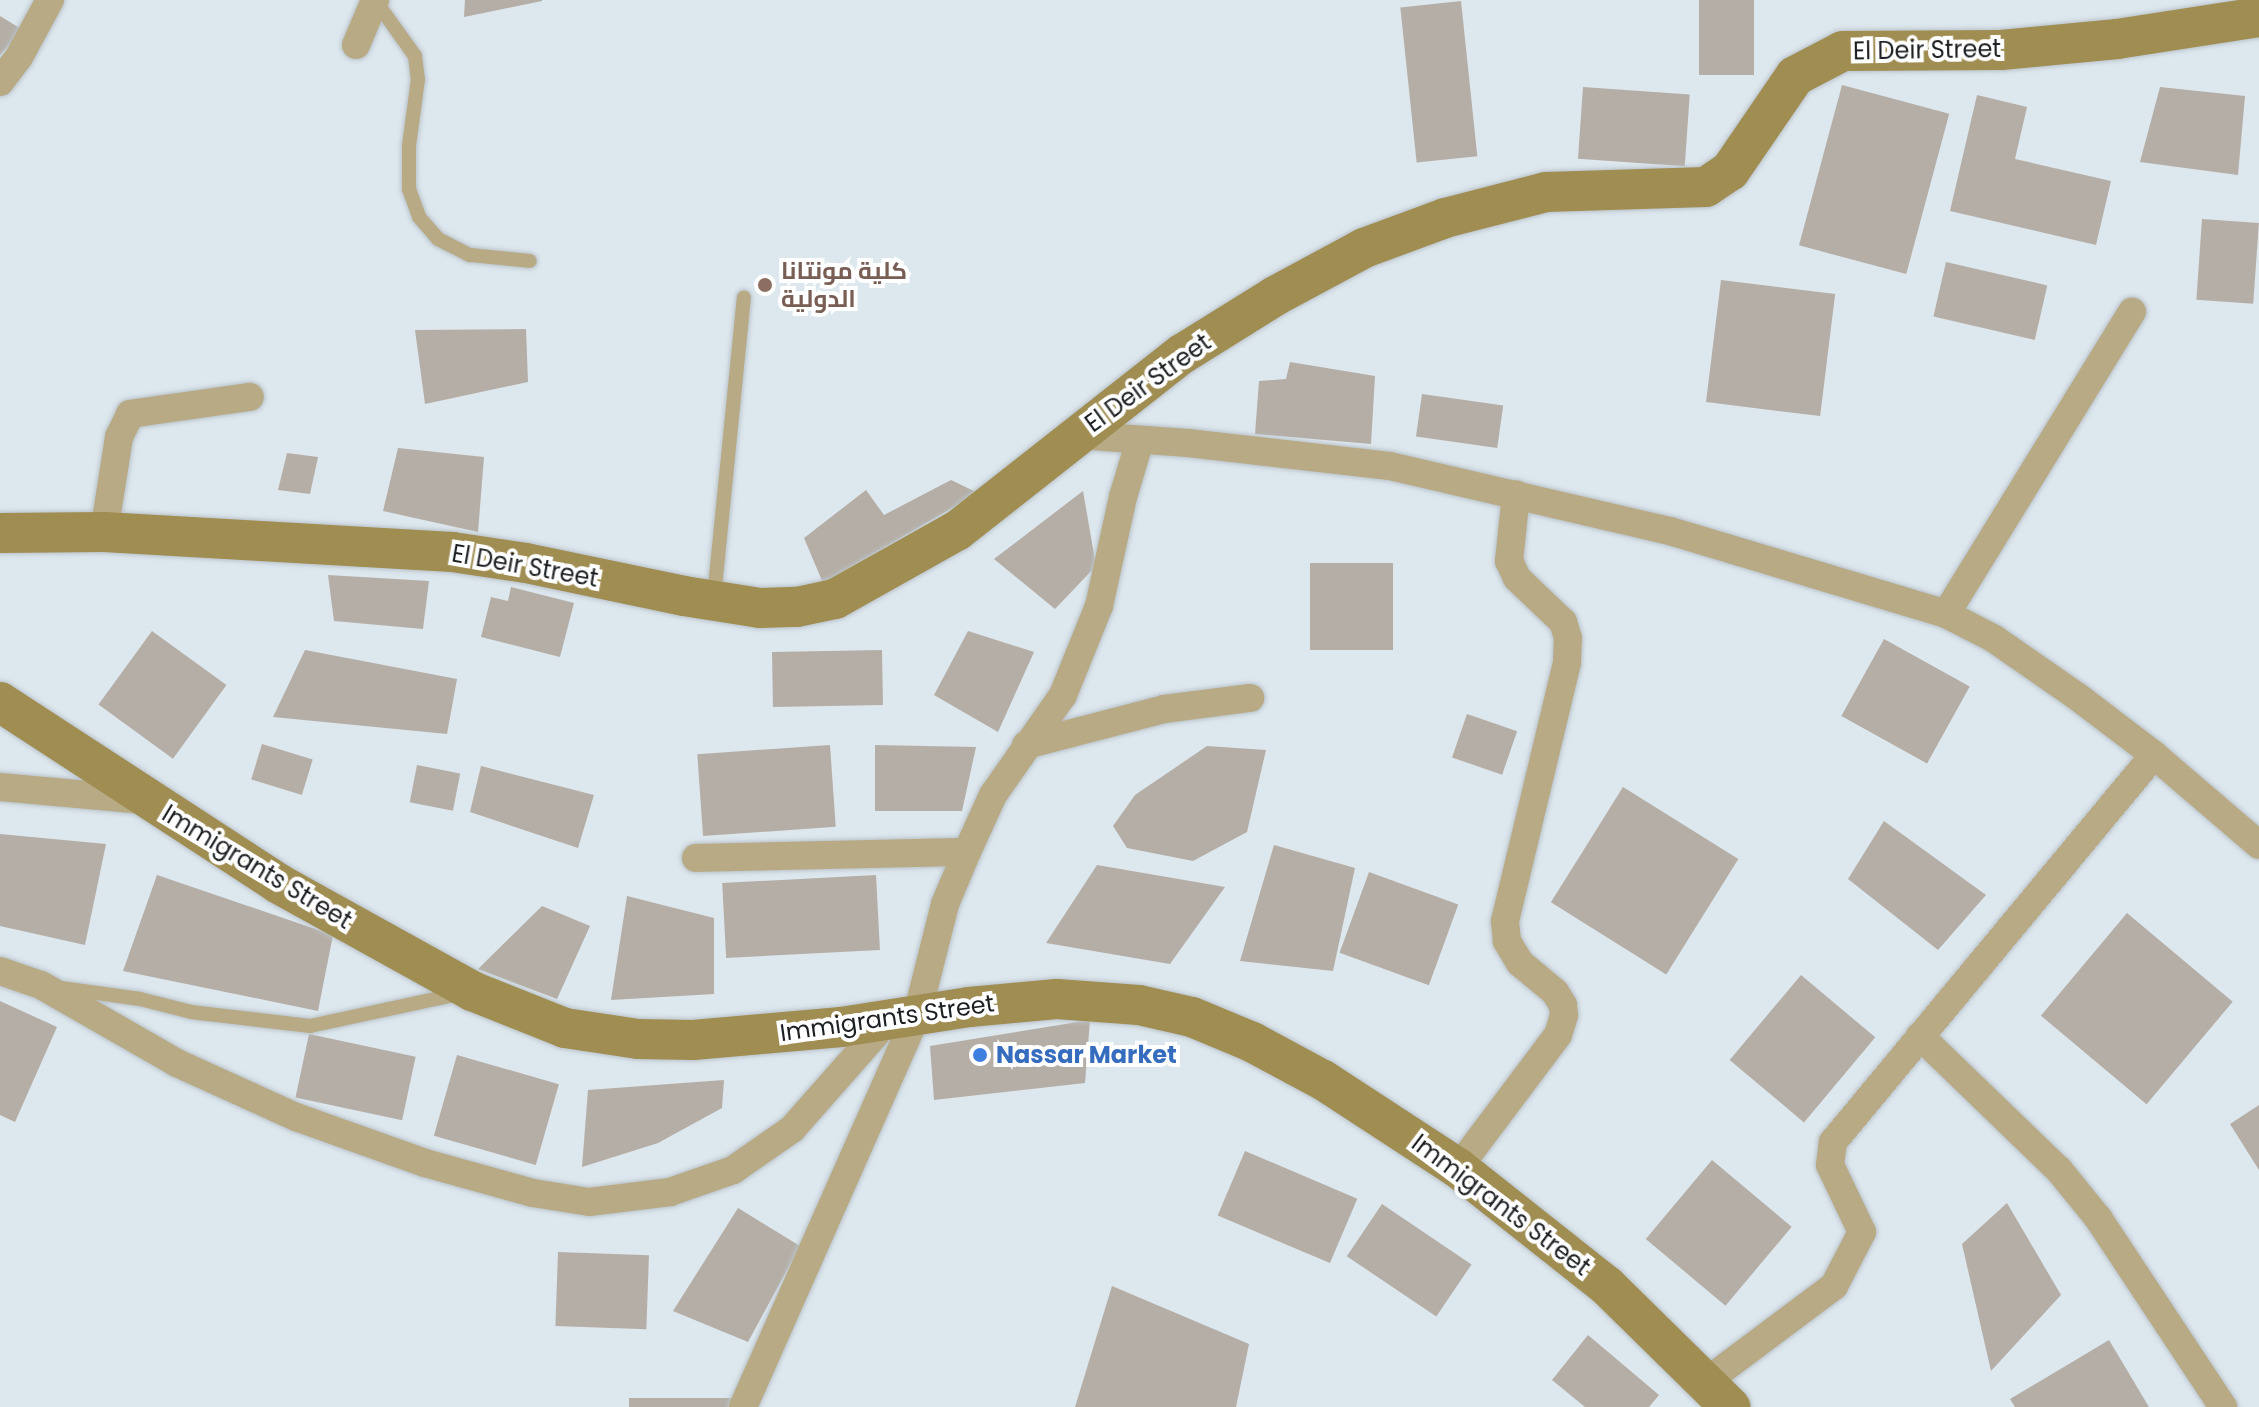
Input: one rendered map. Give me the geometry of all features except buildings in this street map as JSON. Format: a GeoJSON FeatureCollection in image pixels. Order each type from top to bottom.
{"type":"FeatureCollection","features":[{"type":"Feature","properties":{"kind":"street"},"geometry":{"type":"LineString","coordinates":[[0,82],[19,57],[50,0]]}},
{"type":"Feature","properties":{"kind":"street"},"geometry":{"type":"LineString","coordinates":[[356,45],[375,0]]}},
{"type":"Feature","properties":{"kind":"street","name":"El Deir Street"},"geometry":{"type":"LineString","coordinates":[[0,533],[104,532],[452,552],[526,563],[760,608],[797,607],[835,599],[958,530],[1182,354],[1275,296],[1364,248],[1445,218],[1546,192],[1706,187],[1730,171],[1795,76],[1843,51],[2001,50],[2117,39],[2259,17]]}},
{"type":"Feature","properties":{"kind":"street"},"geometry":{"type":"LineString","coordinates":[[1946,614],[2132,312]]}},
{"type":"Feature","properties":{"kind":"street"},"geometry":{"type":"LineString","coordinates":[[104,532],[119,437],[130,414],[250,397]]}},
{"type":"Feature","properties":{"kind":"street"},"geometry":{"type":"LineString","coordinates":[[1077,435],[1390,466],[1670,531],[1946,614],[1993,638],[2154,755],[2259,845]]}},
{"type":"Feature","properties":{"kind":"street"},"geometry":{"type":"LineString","coordinates":[[743,1407],[903,1017],[967,852],[993,795],[1063,695],[1099,606],[1123,497],[1140,440]]}},
{"type":"Feature","properties":{"kind":"street"},"geometry":{"type":"LineString","coordinates":[[1458,1168],[1563,1025],[1563,1005],[1555,992],[1520,963],[1507,941],[1505,921],[1567,662],[1568,638],[1563,622],[1517,578],[1509,561],[1507,548],[1516,494]]}},
{"type":"Feature","properties":{"kind":"street"},"geometry":{"type":"LineString","coordinates":[[1026,745],[1164,709],[1250,698]]}},
{"type":"Feature","properties":{"kind":"street","name":"Immigrants Street"},"geometry":{"type":"LineString","coordinates":[[0,702],[279,884],[472,991],[565,1028],[638,1039],[693,1040],[1057,999],[1139,1005],[1192,1017],[1252,1042],[1323,1080],[1458,1168],[1607,1286],[1718,1394]]}},
{"type":"Feature","properties":{"kind":"street"},"geometry":{"type":"LineString","coordinates":[[1718,1394],[1834,1286],[1862,1232],[1830,1165],[1833,1142],[2154,755]]}},
{"type":"Feature","properties":{"kind":"street"},"geometry":{"type":"LineString","coordinates":[[0,787],[148,800]]}},
{"type":"Feature","properties":{"kind":"street"},"geometry":{"type":"LineString","coordinates":[[696,858],[967,852]]}},
{"type":"Feature","properties":{"kind":"street"},"geometry":{"type":"LineString","coordinates":[[0,971],[41,985],[177,1063],[296,1117],[425,1163],[533,1193],[589,1202],[670,1192],[733,1170],[792,1129],[903,1017]]}},
{"type":"Feature","properties":{"kind":"street"},"geometry":{"type":"LineString","coordinates":[[1920,1036],[2059,1170],[2079,1194],[2223,1407]]}},
{"type":"Feature","properties":{"kind":"lane"},"geometry":{"type":"LineString","coordinates":[[375,0],[401,32],[415,56],[418,79],[409,146],[409,189],[419,217],[438,239],[470,255],[530,261]]}},
{"type":"Feature","properties":{"kind":"lane"},"geometry":{"type":"LineString","coordinates":[[713,601],[744,297]]}},
{"type":"Feature","properties":{"kind":"lane"},"geometry":{"type":"LineString","coordinates":[[41,985],[140,999],[191,1012],[310,1026],[472,991]]}},
{"type":"Feature","properties":{"kind":"place","name":"كلية مونتانا الدولية"},"geometry":{"type":"Point","coordinates":[765,285]}},
{"type":"Feature","properties":{"kind":"place","name":"Nassar Market"},"geometry":{"type":"Point","coordinates":[980,1055]}}]}
